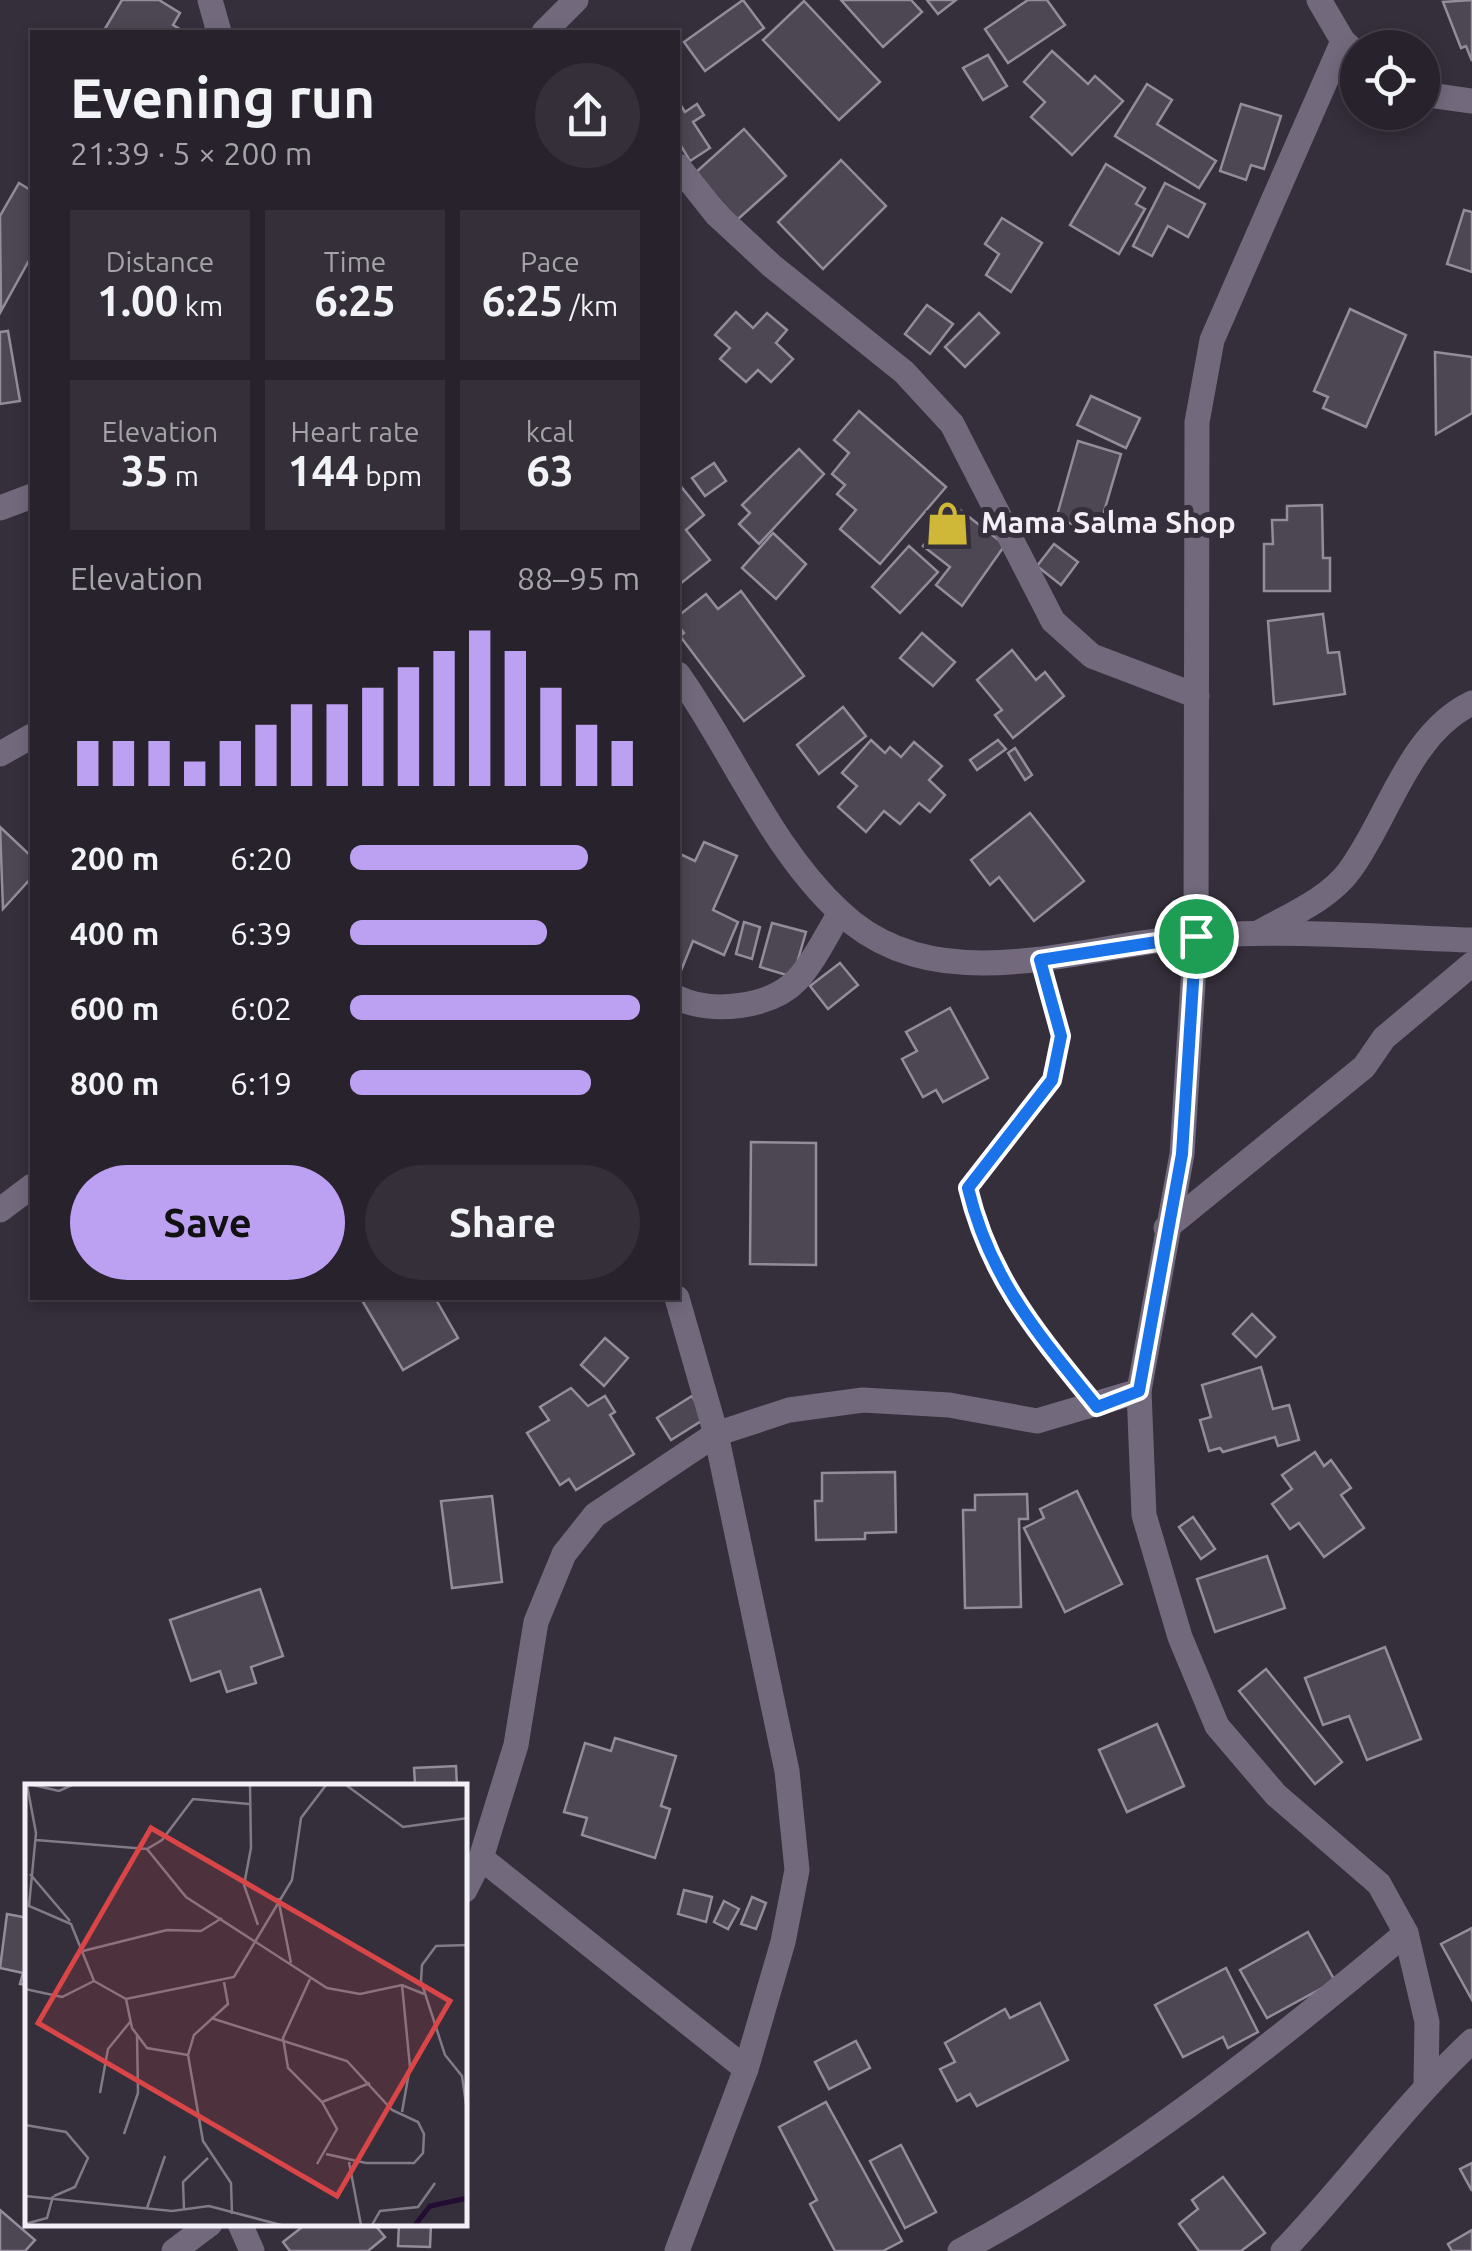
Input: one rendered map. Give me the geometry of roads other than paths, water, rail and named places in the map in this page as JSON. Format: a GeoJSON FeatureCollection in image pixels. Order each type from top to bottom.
{"type":"FeatureCollection","features":[{"type":"Feature","properties":{"kind":"street"},"geometry":{"type":"LineString","coordinates":[[210,0],[218,30]]}},
{"type":"Feature","properties":{"kind":"street"},"geometry":{"type":"LineString","coordinates":[[1319,0],[1340,33]]}},
{"type":"Feature","properties":{"kind":"street"},"geometry":{"type":"LineString","coordinates":[[1340,69],[1212,340],[1197,422],[1196,936],[1182,1154],[1139,1391],[1144,1515],[1180,1637],[1217,1726],[1276,1795],[1379,1884],[1406,1933],[1427,2022],[1426,2084]]}},
{"type":"Feature","properties":{"kind":"street"},"geometry":{"type":"LineString","coordinates":[[1440,97],[1472,101]]}},
{"type":"Feature","properties":{"kind":"street"},"geometry":{"type":"LineString","coordinates":[[680,169],[716,214],[772,266],[904,372],[952,424],[1052,621],[1092,656],[1197,696]]}},
{"type":"Feature","properties":{"kind":"street"},"geometry":{"type":"LineString","coordinates":[[0,508],[30,497]]}},
{"type":"Feature","properties":{"kind":"street"},"geometry":{"type":"LineString","coordinates":[[680,677],[786,846],[840,914],[901,952],[982,963],[1040,960],[1196,936],[1257,933],[1472,940]]}},
{"type":"Feature","properties":{"kind":"street"},"geometry":{"type":"LineString","coordinates":[[1257,933],[1319,898],[1349,872],[1428,738],[1454,712],[1472,703]]}},
{"type":"Feature","properties":{"kind":"street"},"geometry":{"type":"LineString","coordinates":[[0,754],[30,737]]}},
{"type":"Feature","properties":{"kind":"street"},"geometry":{"type":"LineString","coordinates":[[680,998],[725,1008],[764,998],[796,981],[840,914]]}},
{"type":"Feature","properties":{"kind":"street"},"geometry":{"type":"LineString","coordinates":[[1166,1228],[1364,1067],[1384,1038],[1472,964]]}},
{"type":"Feature","properties":{"kind":"street"},"geometry":{"type":"LineString","coordinates":[[0,1210],[30,1188]]}},
{"type":"Feature","properties":{"kind":"street"},"geometry":{"type":"LineString","coordinates":[[678,1300],[716,1434],[787,1771],[797,1870],[746,2070],[678,2251]]}},
{"type":"Feature","properties":{"kind":"street"},"geometry":{"type":"LineString","coordinates":[[468,1884],[481,1858],[516,1746],[536,1622],[564,1554],[595,1515],[716,1434],[789,1410],[863,1400],[950,1405],[1038,1421],[1097,1407],[1139,1391]]}},
{"type":"Feature","properties":{"kind":"street"},"geometry":{"type":"LineString","coordinates":[[481,1858],[746,2070]]}},
{"type":"Feature","properties":{"kind":"street"},"geometry":{"type":"LineString","coordinates":[[960,2251],[1064,2190],[1172,2114],[1305,2018],[1406,1933]]}},
{"type":"Feature","properties":{"kind":"street"},"geometry":{"type":"LineString","coordinates":[[1282,2251],[1349,2182],[1426,2084],[1472,2042]]}},
{"type":"Feature","properties":{"kind":"street"},"geometry":{"type":"LineString","coordinates":[[174,2251],[207,2226]]}},
{"type":"Feature","properties":{"kind":"street"},"geometry":{"type":"LineString","coordinates":[[241,2226],[252,2251]]}},
{"type":"Feature","properties":{"kind":"place","name":"Mama Salma Shop"},"geometry":{"type":"Point","coordinates":[948,523]}}]}
